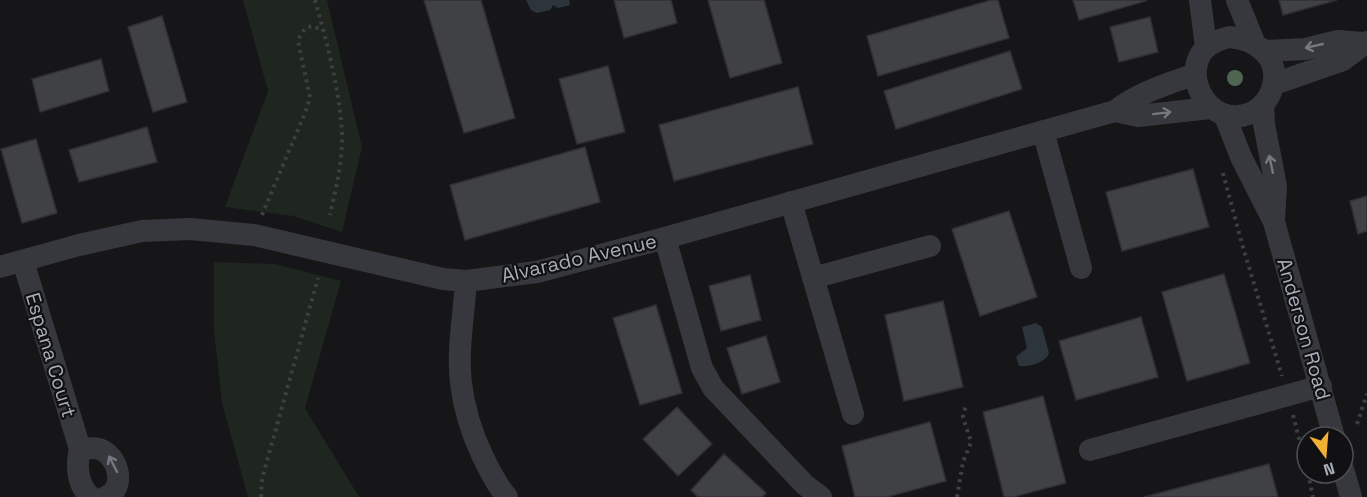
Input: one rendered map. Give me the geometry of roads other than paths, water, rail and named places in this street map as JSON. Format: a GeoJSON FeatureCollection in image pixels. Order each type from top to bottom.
{"type":"FeatureCollection","features":[{"type":"Feature","properties":{"kind":"street"},"geometry":{"type":"LineString","coordinates":[[1200,0],[1206,47]]}},
{"type":"Feature","properties":{"kind":"street"},"geometry":{"type":"LineString","coordinates":[[1237,0],[1259,47],[1271,62],[1274,84],[1263,104],[1248,114],[1236,117],[1218,112],[1197,86],[1196,74],[1206,47],[1217,40],[1229,37],[1243,38],[1259,47],[1305,49],[1338,41],[1365,43]]}},
{"type":"Feature","properties":{"kind":"street"},"geometry":{"type":"LineString","coordinates":[[1274,84],[1343,60],[1365,43]]}},
{"type":"Feature","properties":{"kind":"street","name":"Alvarado Avenue"},"geometry":{"type":"LineString","coordinates":[[0,267],[79,245],[142,231],[190,229],[254,235],[443,279],[466,281],[537,272],[1115,111],[1132,98],[1162,84],[1196,74]]}},
{"type":"Feature","properties":{"kind":"street","name":"Anderson Road"},"geometry":{"type":"LineString","coordinates":[[1263,104],[1264,124],[1276,186],[1274,222]]}},
{"type":"Feature","properties":{"kind":"street","name":"Alvarado Avenue"},"geometry":{"type":"LineString","coordinates":[[1115,111],[1138,116],[1218,112]]}},
{"type":"Feature","properties":{"kind":"street","name":"Anderson Road"},"geometry":{"type":"LineString","coordinates":[[1218,112],[1274,222],[1331,425]]}},
{"type":"Feature","properties":{"kind":"street"},"geometry":{"type":"LineString","coordinates":[[1043,131],[1081,268]]}},
{"type":"Feature","properties":{"kind":"street"},"geometry":{"type":"LineString","coordinates":[[791,202],[853,414]]}},
{"type":"Feature","properties":{"kind":"street"},"geometry":{"type":"LineString","coordinates":[[665,238],[702,368],[713,388],[805,485],[821,497]]}},
{"type":"Feature","properties":{"kind":"street"},"geometry":{"type":"LineString","coordinates":[[813,278],[930,246]]}},
{"type":"Feature","properties":{"kind":"street","name":"Espana Court"},"geometry":{"type":"LineString","coordinates":[[23,261],[80,449],[76,465],[83,487],[91,497]]}},
{"type":"Feature","properties":{"kind":"street"},"geometry":{"type":"LineString","coordinates":[[466,281],[460,382],[477,444],[490,472],[507,497]]}},
{"type":"Feature","properties":{"kind":"street"},"geometry":{"type":"LineString","coordinates":[[1090,450],[1321,386]]}},
{"type":"Feature","properties":{"kind":"street"},"geometry":{"type":"LineString","coordinates":[[80,449],[99,449],[110,456],[115,464],[119,479],[118,488],[106,497]]}}]}
